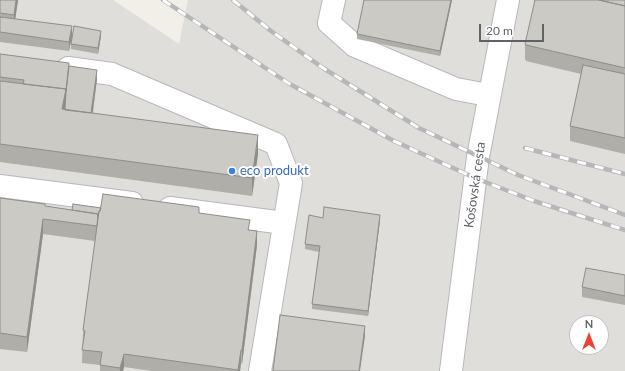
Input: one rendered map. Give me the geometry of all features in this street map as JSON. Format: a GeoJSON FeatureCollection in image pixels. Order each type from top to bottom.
{"type":"FeatureCollection","features":[{"type":"Feature","properties":{"kind":"street"},"geometry":{"type":"LineString","coordinates":[[334,0],[329,23],[355,46],[456,89],[488,95]]}},
{"type":"Feature","properties":{"kind":"street","name":"Košovská cesta"},"geometry":{"type":"LineString","coordinates":[[451,371],[478,157],[488,95],[508,0]]}},
{"type":"Feature","properties":{"kind":"street"},"geometry":{"type":"LineString","coordinates":[[45,64],[112,74],[276,144],[291,183],[260,371]]}},
{"type":"Feature","properties":{"kind":"street"},"geometry":{"type":"LineString","coordinates":[[0,186],[284,223]]}},
{"type":"Feature","properties":{"kind":"shaded area"},"geometry":{"type":"Polygon","coordinates":[[[0,0],[113,0],[179,44],[188,0],[625,0],[625,371],[0,371],[0,0]]]}},
{"type":"Feature","properties":{"kind":"building"},"geometry":{"type":"Polygon","coordinates":[[[0,0],[16,0],[14,15],[0,13],[0,0]]]}},
{"type":"Feature","properties":{"kind":"building"},"geometry":{"type":"Polygon","coordinates":[[[364,0],[451,0],[440,51],[357,34],[364,0]]]}},
{"type":"Feature","properties":{"kind":"building"},"geometry":{"type":"Polygon","coordinates":[[[535,0],[599,0],[625,6],[625,68],[526,45],[535,0]]]}},
{"type":"Feature","properties":{"kind":"building"},"geometry":{"type":"Polygon","coordinates":[[[599,0],[625,0],[625,6],[599,0]]]}},
{"type":"Feature","properties":{"kind":"building"},"geometry":{"type":"Polygon","coordinates":[[[0,17],[72,26],[69,42],[0,32],[0,17]]]}},
{"type":"Feature","properties":{"kind":"building"},"geometry":{"type":"Polygon","coordinates":[[[74,26],[101,31],[98,48],[71,44],[74,26]]]}},
{"type":"Feature","properties":{"kind":"building"},"geometry":{"type":"Polygon","coordinates":[[[0,54],[69,63],[66,91],[66,89],[23,84],[24,80],[0,77],[0,54]]]}},
{"type":"Feature","properties":{"kind":"building"},"geometry":{"type":"Polygon","coordinates":[[[583,65],[625,74],[625,138],[570,126],[583,65]]]}},
{"type":"Feature","properties":{"kind":"building"},"geometry":{"type":"Polygon","coordinates":[[[69,66],[97,70],[91,113],[65,110],[69,66]]]}},
{"type":"Feature","properties":{"kind":"building"},"geometry":{"type":"Polygon","coordinates":[[[0,81],[66,89],[62,109],[258,135],[252,178],[0,144],[0,81]]]}},
{"type":"Feature","properties":{"kind":"building"},"geometry":{"type":"Polygon","coordinates":[[[103,194],[199,207],[199,213],[250,220],[248,230],[257,231],[242,350],[238,370],[124,354],[120,368],[100,365],[102,352],[82,350],[85,331],[83,330],[99,211],[103,194]]]}},
{"type":"Feature","properties":{"kind":"building"},"geometry":{"type":"Polygon","coordinates":[[[0,198],[45,204],[45,206],[98,214],[97,226],[43,219],[27,337],[0,333],[0,198]]]}},
{"type":"Feature","properties":{"kind":"building"},"geometry":{"type":"Polygon","coordinates":[[[73,204],[101,208],[98,216],[98,214],[72,210],[73,204]]]}},
{"type":"Feature","properties":{"kind":"building"},"geometry":{"type":"Polygon","coordinates":[[[324,207],[380,215],[368,311],[312,304],[320,246],[305,244],[309,215],[323,218],[324,207]]]}},
{"type":"Feature","properties":{"kind":"building"},"geometry":{"type":"Polygon","coordinates":[[[586,268],[625,275],[625,296],[582,287],[586,268]]]}},
{"type":"Feature","properties":{"kind":"building"},"geometry":{"type":"Polygon","coordinates":[[[280,315],[365,326],[359,371],[273,371],[280,315]]]}},
{"type":"Feature","properties":{"kind":"railway"},"geometry":{"type":"LineString","coordinates":[[163,0],[288,83],[394,141],[475,178],[534,201],[625,230]]}},
{"type":"Feature","properties":{"kind":"railway"},"geometry":{"type":"LineString","coordinates":[[233,0],[271,31],[323,68],[419,128],[518,175],[625,215]]}},
{"type":"Feature","properties":{"kind":"railway"},"geometry":{"type":"LineString","coordinates":[[525,148],[625,174]]}},
{"type":"Feature","properties":{"kind":"place","name":"eco produkt"},"geometry":{"type":"Point","coordinates":[232,171]}}]}
